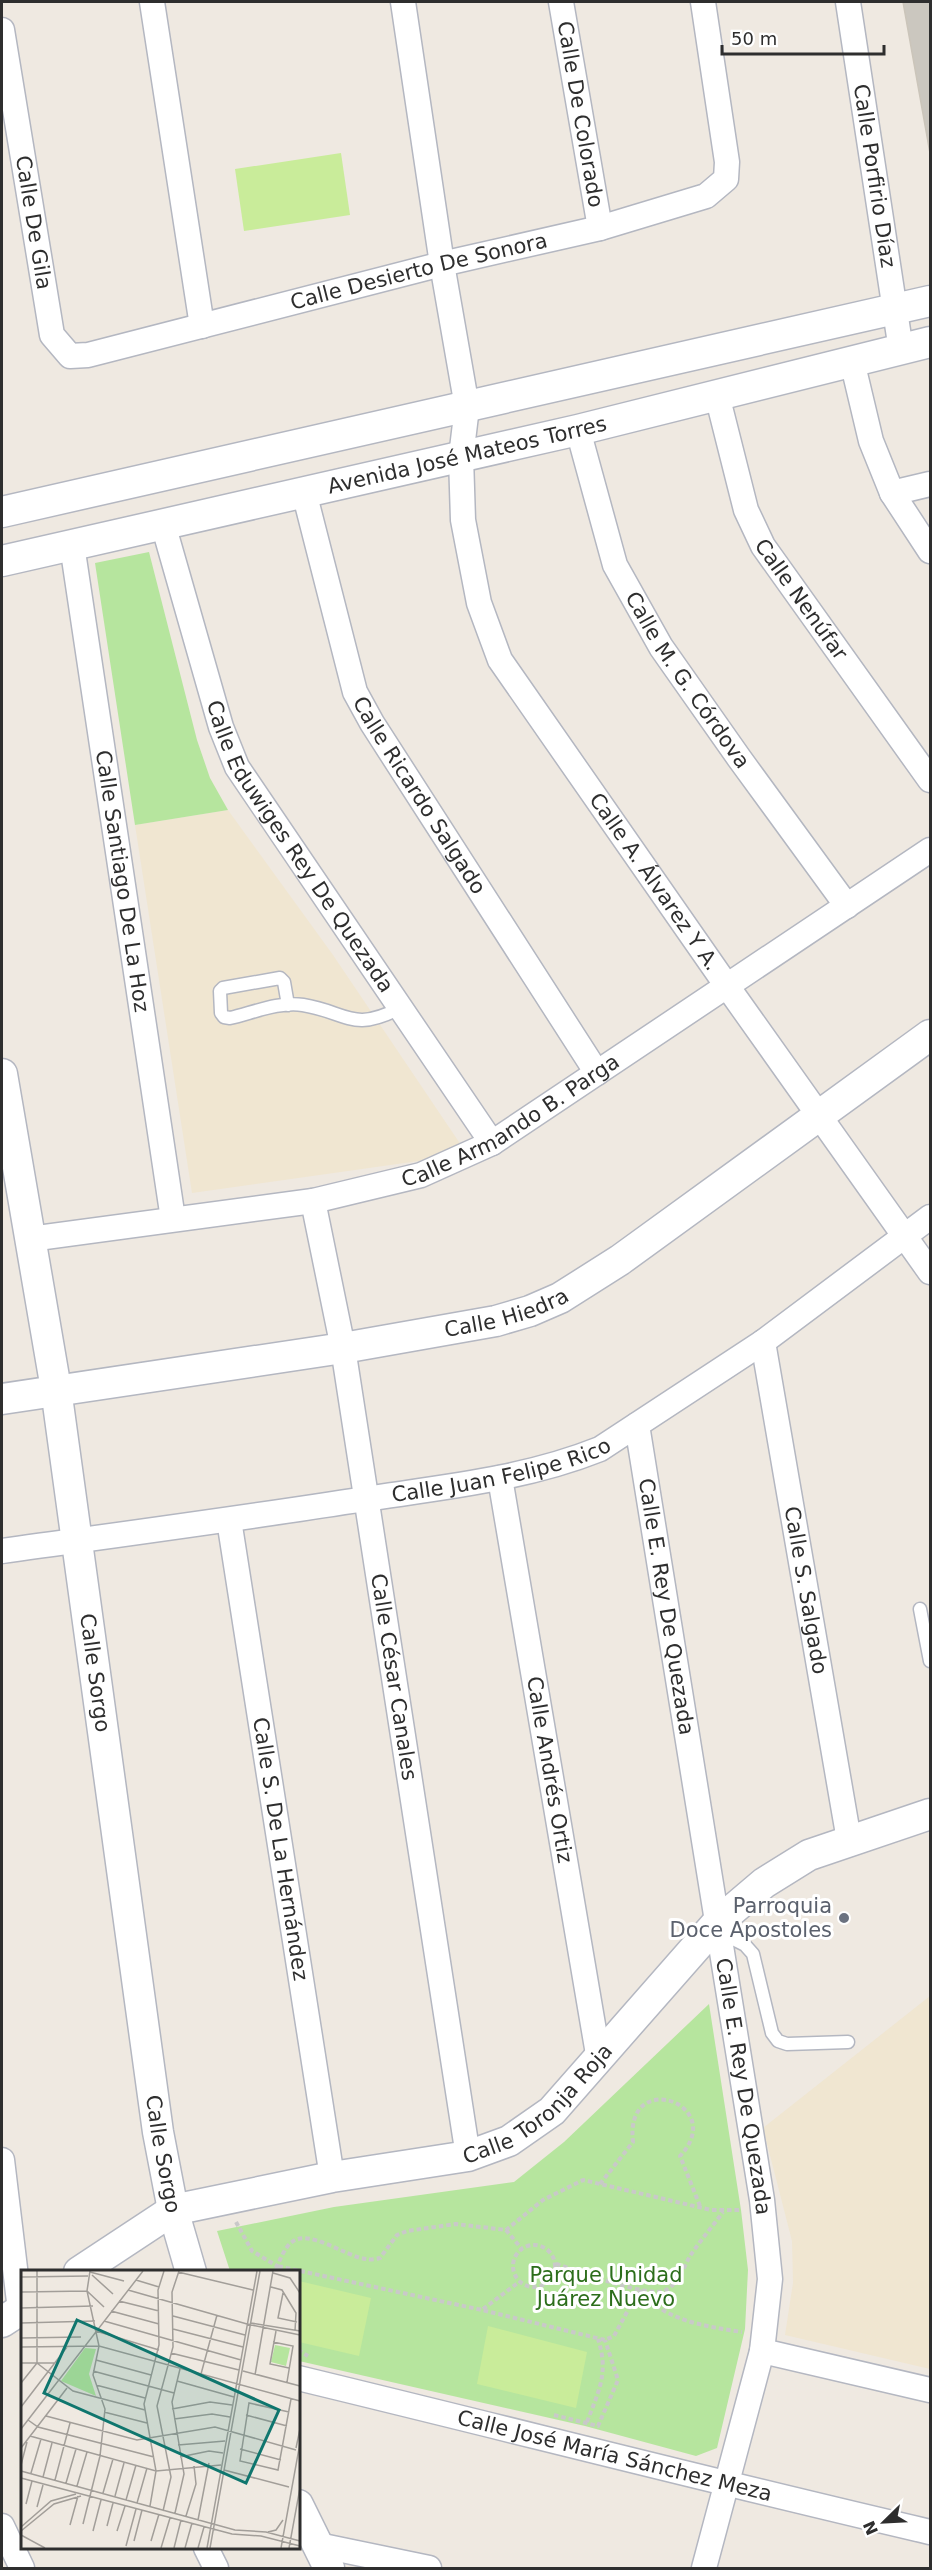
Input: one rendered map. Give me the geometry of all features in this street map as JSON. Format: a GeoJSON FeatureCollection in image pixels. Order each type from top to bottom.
{"type":"FeatureCollection","features":[{"type":"Feature","properties":{"kind":"street"},"geometry":{"type":"LineString","coordinates":[[152,2],[202,326]]}},
{"type":"Feature","properties":{"kind":"street","name":"Calle A. Álvarez Y A."},"geometry":{"type":"LineString","coordinates":[[404,2],[442,264],[467,407],[461,457],[463,520],[480,603],[500,660],[930,1272]]}},
{"type":"Feature","properties":{"kind":"street","name":"Calle De Colorado"},"geometry":{"type":"LineString","coordinates":[[561,2],[600,228]]}},
{"type":"Feature","properties":{"kind":"street","name":"Calle Desierto De Sonora"},"geometry":{"type":"LineString","coordinates":[[88,355],[442,264],[600,228],[706,196],[726,180],[727,162],[703,2]]}},
{"type":"Feature","properties":{"kind":"street","name":"Calle Porfirio Díaz"},"geometry":{"type":"LineString","coordinates":[[848,2],[901,350]]}},
{"type":"Feature","properties":{"kind":"street","name":"Calle De Gila"},"geometry":{"type":"LineString","coordinates":[[2,30],[52,335],[70,356],[88,355]]}},
{"type":"Feature","properties":{"kind":"street"},"geometry":{"type":"LineString","coordinates":[[2,512],[930,301]]}},
{"type":"Feature","properties":{"kind":"street","name":"Avenida José Mateos Torres"},"geometry":{"type":"LineString","coordinates":[[2,561],[578,430],[930,342]]}},
{"type":"Feature","properties":{"kind":"street"},"geometry":{"type":"LineString","coordinates":[[852,361],[871,441],[892,493],[930,551]]}},
{"type":"Feature","properties":{"kind":"street","name":"Calle Nenúfar"},"geometry":{"type":"LineString","coordinates":[[717,395],[746,510],[763,546],[930,780]]}},
{"type":"Feature","properties":{"kind":"street","name":"Calle M. G. Córdova"},"geometry":{"type":"LineString","coordinates":[[578,430],[615,565],[661,647],[739,759],[847,906]]}},
{"type":"Feature","properties":{"kind":"street"},"geometry":{"type":"LineString","coordinates":[[892,493],[930,484]]}},
{"type":"Feature","properties":{"kind":"street","name":"Calle Ricardo Salgado"},"geometry":{"type":"LineString","coordinates":[[304,492],[355,692],[372,723],[597,1073]]}},
{"type":"Feature","properties":{"kind":"street","name":"Calle Eduwiges Rey De Quezada"},"geometry":{"type":"LineString","coordinates":[[163,524],[221,727],[237,767],[492,1143]]}},
{"type":"Feature","properties":{"kind":"street","name":"Calle Santiago De La Hoz"},"geometry":{"type":"LineString","coordinates":[[72,545],[173,1219]]}},
{"type":"Feature","properties":{"kind":"street","name":"Calle Armando B. Parga"},"geometry":{"type":"LineString","coordinates":[[30,1239],[313,1201],[421,1175],[492,1143],[930,850]]}},
{"type":"Feature","properties":{"kind":"street","name":"Calle Hiedra"},"geometry":{"type":"LineString","coordinates":[[2,1399],[56,1389],[343,1348],[496,1321],[560,1298],[620,1260],[930,1035]]}},
{"type":"Feature","properties":{"kind":"street","name":"Calle Sorgo"},"geometry":{"type":"LineString","coordinates":[[2,1074],[56,1389],[158,2132],[172,2210],[191,2270]]}},
{"type":"Feature","properties":{"kind":"street","name":"Calle César Canales"},"geometry":{"type":"LineString","coordinates":[[313,1201],[343,1348],[468,2156]]}},
{"type":"Feature","properties":{"kind":"street","name":"Calle Juan Felipe Rico"},"geometry":{"type":"LineString","coordinates":[[2,1551],[229,1520],[500,1479],[571,1461],[600,1449],[763,1342],[930,1217]]}},
{"type":"Feature","properties":{"kind":"street","name":"Calle S. Salgado"},"geometry":{"type":"LineString","coordinates":[[763,1342],[849,1840]]}},
{"type":"Feature","properties":{"kind":"street","name":"Calle E. Rey De Quezada"},"geometry":{"type":"LineString","coordinates":[[637,1425],[763,2208],[770,2279],[763,2344],[705,2568]]}},
{"type":"Feature","properties":{"kind":"street","name":"Calle Andrés Ortiz"},"geometry":{"type":"LineString","coordinates":[[500,1479],[599,2060]]}},
{"type":"Feature","properties":{"kind":"street","name":"Calle S. De La Hernández"},"geometry":{"type":"LineString","coordinates":[[229,1520],[332,2177]]}},
{"type":"Feature","properties":{"kind":"street","name":"Calle Toronja Roja"},"geometry":{"type":"LineString","coordinates":[[81,2270],[172,2210],[332,2177],[468,2156],[508,2141],[552,2111],[719,1927],[764,1883],[809,1855],[930,1814]]}},
{"type":"Feature","properties":{"kind":"street"},"geometry":{"type":"LineString","coordinates":[[2,2160],[14,2312]]}},
{"type":"Feature","properties":{"kind":"street"},"geometry":{"type":"LineString","coordinates":[[763,2344],[930,2390]]}},
{"type":"Feature","properties":{"kind":"street","name":"Calle José María Sánchez Meza"},"geometry":{"type":"LineString","coordinates":[[300,2378],[580,2446],[728,2485],[930,2532]]}},
{"type":"Feature","properties":{"kind":"street"},"geometry":{"type":"LineString","coordinates":[[300,2509],[324,2557],[429,2568]]}},
{"type":"Feature","properties":{"kind":"street"},"geometry":{"type":"LineString","coordinates":[[2,2526],[22,2568]]}},
{"type":"Feature","properties":{"kind":"street"},"geometry":{"type":"LineString","coordinates":[[207,2549],[216,2568]]}},
{"type":"Feature","properties":{"kind":"lane"},"geometry":{"type":"LineString","coordinates":[[288,1005],[284,982],[280,978],[223,988],[220,991],[221,1012],[224,1017],[230,1018],[288,1005],[303,1005],[357,1021],[383,1017],[400,1008]]}},
{"type":"Feature","properties":{"kind":"lane"},"geometry":{"type":"LineString","coordinates":[[920,1609],[930,1661]]}},
{"type":"Feature","properties":{"kind":"lane"},"geometry":{"type":"LineString","coordinates":[[719,1927],[745,1945],[753,1954],[772,2033],[778,2041],[787,2044],[848,2042]]}},
{"type":"Feature","properties":{"kind":"path"},"geometry":{"type":"LineString","coordinates":[[600,2184],[633,2142],[631,2126],[634,2115],[641,2106],[654,2099],[669,2099],[683,2106],[692,2119],[694,2131],[689,2146],[680,2156],[701,2207]]}},
{"type":"Feature","properties":{"kind":"path"},"geometry":{"type":"LineString","coordinates":[[506,2230],[543,2200],[583,2180],[723,2211],[763,2208]]}},
{"type":"Feature","properties":{"kind":"path"},"geometry":{"type":"LineString","coordinates":[[227,2198],[238,2227],[252,2251],[278,2266],[297,2270]]}},
{"type":"Feature","properties":{"kind":"path"},"geometry":{"type":"LineString","coordinates":[[556,2264],[639,2290],[655,2292],[666,2290],[678,2278],[723,2211]]}},
{"type":"Feature","properties":{"kind":"path"},"geometry":{"type":"LineString","coordinates":[[276,2270],[289,2244],[303,2237],[368,2260],[380,2258],[397,2235],[407,2231],[456,2224],[506,2230],[521,2248]]}},
{"type":"Feature","properties":{"kind":"path"},"geometry":{"type":"LineString","coordinates":[[532,2244],[543,2246],[552,2253],[556,2264],[553,2277],[543,2286],[531,2288],[519,2282],[512,2271],[513,2258],[521,2248],[532,2244]]}},
{"type":"Feature","properties":{"kind":"path"},"geometry":{"type":"LineString","coordinates":[[300,2271],[482,2310],[605,2340],[614,2336],[639,2290]]}},
{"type":"Feature","properties":{"kind":"path"},"geometry":{"type":"LineString","coordinates":[[482,2310],[519,2282]]}},
{"type":"Feature","properties":{"kind":"path"},"geometry":{"type":"LineString","coordinates":[[639,2290],[666,2314],[763,2344]]}},
{"type":"Feature","properties":{"kind":"path"},"geometry":{"type":"LineString","coordinates":[[587,2422],[603,2379],[604,2363],[598,2338]]}},
{"type":"Feature","properties":{"kind":"path"},"geometry":{"type":"LineString","coordinates":[[598,2426],[618,2380],[605,2340]]}},
{"type":"Feature","properties":{"kind":"shaded area"},"geometry":{"type":"Polygon","coordinates":[[[228,810],[333,955],[461,1145],[440,1158],[192,1193],[135,825],[228,810]]]}},
{"type":"Feature","properties":{"kind":"shaded area"},"geometry":{"type":"Polygon","coordinates":[[[930,1996],[930,2369],[785,2335],[793,2283],[792,2241],[763,2128],[930,1996]]]}},
{"type":"Feature","properties":{"kind":"green space"},"geometry":{"type":"Polygon","coordinates":[[[341,153],[350,215],[244,231],[235,169],[341,153]]]}},
{"type":"Feature","properties":{"kind":"green space"},"geometry":{"type":"Polygon","coordinates":[[[149,552],[197,740],[210,778],[228,810],[135,825],[95,563],[149,552]]]}},
{"type":"Feature","properties":{"kind":"green space","name":"Parque Unidad Juárez Nuevo"},"geometry":{"type":"Polygon","coordinates":[[[709,2004],[748,2270],[745,2329],[717,2448],[696,2456],[585,2426],[300,2361],[300,2270],[230,2270],[217,2231],[334,2207],[514,2182],[564,2142],[709,2004]]]}},
{"type":"Feature","properties":{"kind":"green space"},"geometry":{"type":"Polygon","coordinates":[[[300,2281],[371,2298],[359,2356],[300,2342],[300,2281]]]}},
{"type":"Feature","properties":{"kind":"green space"},"geometry":{"type":"Polygon","coordinates":[[[488,2326],[587,2352],[576,2408],[477,2384],[488,2326]]]}},
{"type":"Feature","properties":{"kind":"building"},"geometry":{"type":"Polygon","coordinates":[[[903,2],[930,2],[930,153],[903,2]]]}},
{"type":"Feature","properties":{"kind":"place","name":"Parroquia Doce Apostoles"},"geometry":{"type":"Point","coordinates":[844,1918]}}]}
